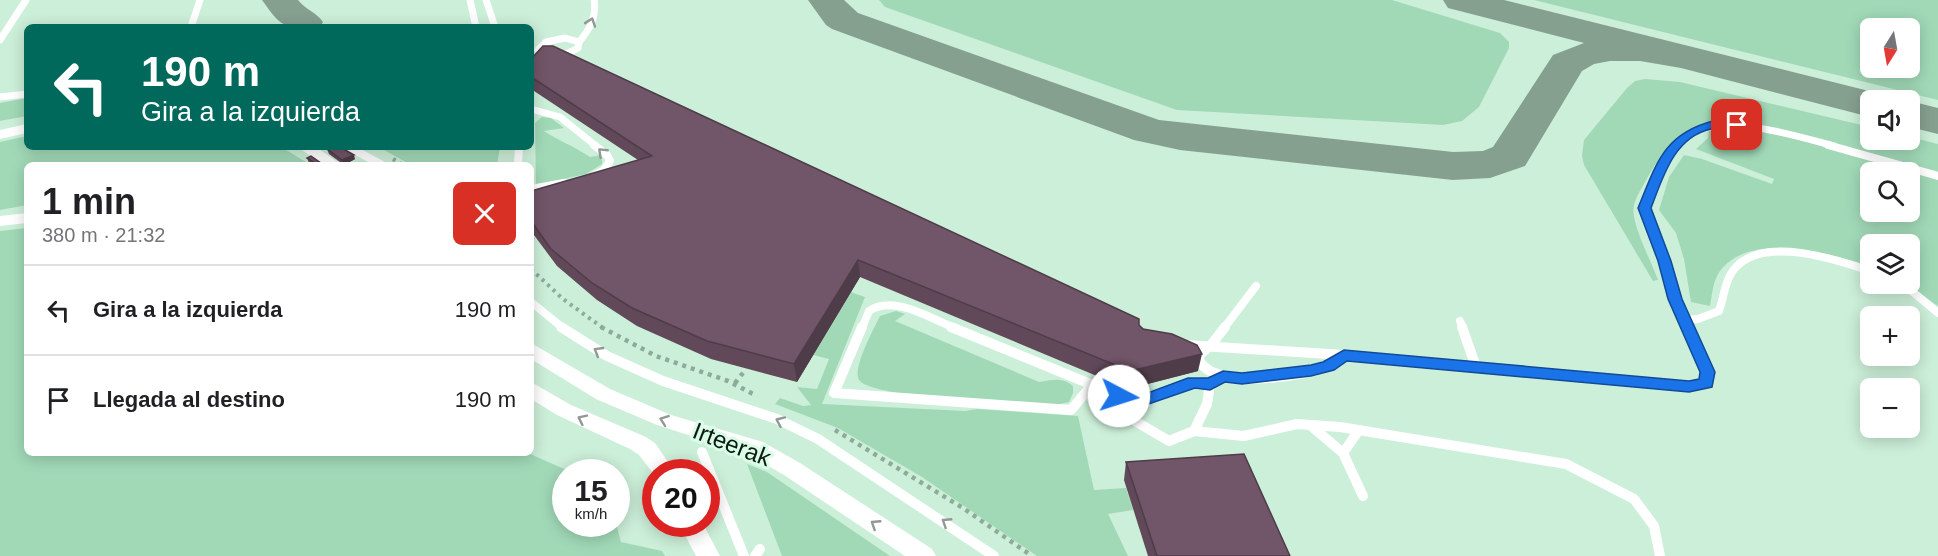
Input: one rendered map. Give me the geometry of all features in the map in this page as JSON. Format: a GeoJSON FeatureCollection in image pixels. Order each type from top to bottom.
{"type":"FeatureCollection","features":[{"type":"Feature","properties":{"kind":"street"},"geometry":{"type":"LineString","coordinates":[[0,129],[24,126]]}},
{"type":"Feature","properties":{"kind":"street"},"geometry":{"type":"LineString","coordinates":[[0,135],[24,127]]}},
{"type":"Feature","properties":{"kind":"street"},"geometry":{"type":"LineString","coordinates":[[311,150],[329,162]]}},
{"type":"Feature","properties":{"kind":"street"},"geometry":{"type":"LineString","coordinates":[[1,221],[24,218]]}},
{"type":"Feature","properties":{"kind":"street","name":"Irteerak"},"geometry":{"type":"LineString","coordinates":[[534,352],[603,394],[664,420],[755,448],[792,469],[924,556]]}},
{"type":"Feature","properties":{"kind":"street"},"geometry":{"type":"LineString","coordinates":[[534,391],[564,410],[638,443],[647,449],[654,459]]}},
{"type":"Feature","properties":{"kind":"street"},"geometry":{"type":"LineString","coordinates":[[698,537],[708,556]]}},
{"type":"Feature","properties":{"kind":"lane"},"geometry":{"type":"LineString","coordinates":[[0,40],[26,0]]}},
{"type":"Feature","properties":{"kind":"lane"},"geometry":{"type":"LineString","coordinates":[[192,24],[200,0]]}},
{"type":"Feature","properties":{"kind":"lane"},"geometry":{"type":"LineString","coordinates":[[470,0],[475,24]]}},
{"type":"Feature","properties":{"kind":"lane"},"geometry":{"type":"LineString","coordinates":[[486,0],[494,24]]}},
{"type":"Feature","properties":{"kind":"lane"},"geometry":{"type":"LineString","coordinates":[[579,42],[566,38],[555,39],[546,42],[537,51],[557,59],[580,46],[579,42],[592,27],[594,0]]}},
{"type":"Feature","properties":{"kind":"lane"},"geometry":{"type":"LineString","coordinates":[[0,97],[24,93]]}},
{"type":"Feature","properties":{"kind":"lane"},"geometry":{"type":"LineString","coordinates":[[534,110],[560,117],[608,155],[610,161],[604,170],[592,177],[582,179]]}},
{"type":"Feature","properties":{"kind":"lane"},"geometry":{"type":"LineString","coordinates":[[1172,344],[1344,355],[1689,387],[1706,383],[1707,372],[1683,320],[1645,208],[1666,155],[1694,130],[1713,124],[1766,129],[1938,176]]}},
{"type":"Feature","properties":{"kind":"lane"},"geometry":{"type":"LineString","coordinates":[[354,150],[376,162]]}},
{"type":"Feature","properties":{"kind":"lane"},"geometry":{"type":"LineString","coordinates":[[534,188],[572,181]]}},
{"type":"Feature","properties":{"kind":"lane"},"geometry":{"type":"LineString","coordinates":[[1683,320],[1698,319],[1719,311],[1734,269],[1745,258],[1761,254],[1801,254],[1860,269]]}},
{"type":"Feature","properties":{"kind":"lane"},"geometry":{"type":"LineString","coordinates":[[1256,285],[1211,345],[1198,356],[1199,361],[1214,373],[1242,379],[1311,371],[1328,366],[1344,355]]}},
{"type":"Feature","properties":{"kind":"lane"},"geometry":{"type":"LineString","coordinates":[[1915,294],[1938,313]]}},
{"type":"Feature","properties":{"kind":"lane"},"geometry":{"type":"LineString","coordinates":[[534,304],[567,332],[608,356],[663,381],[777,419],[818,439],[994,556]]}},
{"type":"Feature","properties":{"kind":"lane"},"geometry":{"type":"LineString","coordinates":[[829,404],[869,311],[877,304],[903,307],[1090,386],[1137,403],[1194,382],[1210,384],[1223,376]]}},
{"type":"Feature","properties":{"kind":"lane"},"geometry":{"type":"LineString","coordinates":[[1460,321],[1476,367]]}},
{"type":"Feature","properties":{"kind":"lane"},"geometry":{"type":"LineString","coordinates":[[1194,431],[1206,404],[1210,384]]}},
{"type":"Feature","properties":{"kind":"lane"},"geometry":{"type":"LineString","coordinates":[[834,393],[1071,410],[1090,386]]}},
{"type":"Feature","properties":{"kind":"lane"},"geometry":{"type":"LineString","coordinates":[[1137,403],[1135,421],[1169,441],[1194,431],[1244,436],[1297,424],[1359,430],[1566,464],[1634,499],[1654,526],[1660,556]]}},
{"type":"Feature","properties":{"kind":"lane"},"geometry":{"type":"LineString","coordinates":[[1310,425],[1343,453],[1363,496]]}},
{"type":"Feature","properties":{"kind":"lane"},"geometry":{"type":"LineString","coordinates":[[1343,453],[1359,430]]}},
{"type":"Feature","properties":{"kind":"lane"},"geometry":{"type":"LineString","coordinates":[[702,453],[744,556]]}},
{"type":"Feature","properties":{"kind":"path"},"geometry":{"type":"LineString","coordinates":[[534,271],[591,321],[636,348],[677,365],[743,386]]}},
{"type":"Feature","properties":{"kind":"path"},"geometry":{"type":"LineString","coordinates":[[735,383],[746,369]]}},
{"type":"Feature","properties":{"kind":"green space"},"geometry":{"type":"Polygon","coordinates":[[[879,0],[1392,0],[1500,33],[1509,42],[1509,48],[1479,107],[1462,121],[1443,125],[1177,110],[885,7],[879,0]]]}},
{"type":"Feature","properties":{"kind":"green space"},"geometry":{"type":"Polygon","coordinates":[[[1534,0],[1938,0],[1938,100],[1920,96],[1920,90],[1898,90],[1534,0]]]}},
{"type":"Feature","properties":{"kind":"green space"},"geometry":{"type":"Polygon","coordinates":[[[1645,79],[1680,82],[1860,125],[1860,150],[1920,150],[1920,140],[1938,144],[1938,173],[1920,168],[1920,162],[1894,162],[1739,123],[1707,126],[1694,130],[1682,136],[1663,155],[1635,202],[1633,211],[1641,240],[1658,280],[1653,281],[1584,165],[1582,156],[1584,140],[1635,81],[1645,79]]]}},
{"type":"Feature","properties":{"kind":"green space"},"geometry":{"type":"Polygon","coordinates":[[[24,99],[24,117],[0,121],[0,103],[24,99]]]}},
{"type":"Feature","properties":{"kind":"green space"},"geometry":{"type":"Polygon","coordinates":[[[542,117],[551,118],[564,128],[544,131],[590,157],[602,155],[602,164],[586,174],[536,185],[535,123],[542,117]]]}},
{"type":"Feature","properties":{"kind":"green space"},"geometry":{"type":"Polygon","coordinates":[[[1725,127],[1763,130],[1882,162],[1860,162],[1860,222],[1920,222],[1920,172],[1938,177],[1938,306],[1920,294],[1920,234],[1860,234],[1860,263],[1813,251],[1771,248],[1751,251],[1734,259],[1720,271],[1714,283],[1710,306],[1691,302],[1684,259],[1676,233],[1659,210],[1669,177],[1684,155],[1702,159],[1772,184],[1774,179],[1696,149],[1708,138],[1709,131],[1725,127]]]}},
{"type":"Feature","properties":{"kind":"green space"},"geometry":{"type":"Polygon","coordinates":[[[24,137],[24,150],[286,150],[306,162],[24,162],[24,206],[0,210],[0,142],[24,137]]]}},
{"type":"Feature","properties":{"kind":"green space"},"geometry":{"type":"Polygon","coordinates":[[[384,150],[500,150],[498,162],[406,162],[384,150]]]}},
{"type":"Feature","properties":{"kind":"green space"},"geometry":{"type":"Polygon","coordinates":[[[24,228],[24,456],[534,456],[552,464],[552,537],[620,537],[621,542],[662,551],[665,556],[0,556],[0,231],[24,228]]]}},
{"type":"Feature","properties":{"kind":"green space"},"geometry":{"type":"Polygon","coordinates":[[[851,292],[865,297],[822,404],[965,411],[977,409],[1078,416],[1094,490],[1126,488],[1133,510],[1108,514],[1128,556],[1037,556],[922,477],[838,428],[775,404],[780,398],[803,406],[811,405],[797,387],[817,389],[829,359],[813,355],[851,292]]]}},
{"type":"Feature","properties":{"kind":"green space"},"geometry":{"type":"Polygon","coordinates":[[[896,311],[905,314],[895,321],[1039,382],[1057,380],[1069,383],[1073,386],[1073,393],[1069,402],[1055,405],[951,399],[891,392],[870,386],[859,380],[858,367],[861,358],[880,316],[896,311]]]}},
{"type":"Feature","properties":{"kind":"green space"},"geometry":{"type":"Polygon","coordinates":[[[747,464],[767,472],[890,556],[782,556],[747,464]]]}},
{"type":"Feature","properties":{"kind":"building"},"geometry":{"type":"Polygon","coordinates":[[[543,46],[553,46],[1139,319],[1139,325],[1143,329],[1172,334],[1197,345],[1202,354],[1130,371],[858,260],[794,364],[707,341],[632,308],[592,283],[551,249],[534,225],[534,190],[652,156],[534,79],[534,56],[543,46]]]}},
{"type":"Feature","properties":{"kind":"building"},"geometry":{"type":"Polygon","coordinates":[[[328,150],[345,150],[354,155],[342,160],[328,150]]]}},
{"type":"Feature","properties":{"kind":"building"},"geometry":{"type":"Polygon","coordinates":[[[311,156],[320,162],[313,162],[307,158],[311,156]]]}},
{"type":"Feature","properties":{"kind":"building"},"geometry":{"type":"Polygon","coordinates":[[[1244,454],[1290,556],[1157,556],[1126,462],[1244,454]]]}},
{"type":"Feature","properties":{"kind":"taxiway"},"geometry":{"type":"LineString","coordinates":[[280,0],[292,16],[305,22]]}},
{"type":"Feature","properties":{"kind":"taxiway"},"geometry":{"type":"LineString","coordinates":[[826,0],[845,21],[1149,131],[1180,137],[1453,166],[1490,164],[1509,156],[1567,63],[1581,56],[1595,51],[1625,49],[1684,57]]}},
{"type":"Feature","properties":{"kind":"taxiway"},"geometry":{"type":"LineString","coordinates":[[1461,0],[1684,57]]}},
{"type":"Feature","properties":{"kind":"taxiway"},"geometry":{"type":"LineString","coordinates":[[1684,57],[1860,101]]}},
{"type":"Feature","properties":{"kind":"taxiway"},"geometry":{"type":"LineString","coordinates":[[1920,116],[1938,121]]}},
{"type":"Feature","properties":{"kind":"route"},"geometry":{"type":"LineString","coordinates":[[1119,396],[1137,403],[1194,382],[1210,384],[1223,376],[1242,379],[1311,371],[1328,366],[1344,355],[1689,387],[1706,383],[1707,372],[1675,299],[1645,208],[1666,155],[1694,130],[1713,124],[1737,125]]}}]}
